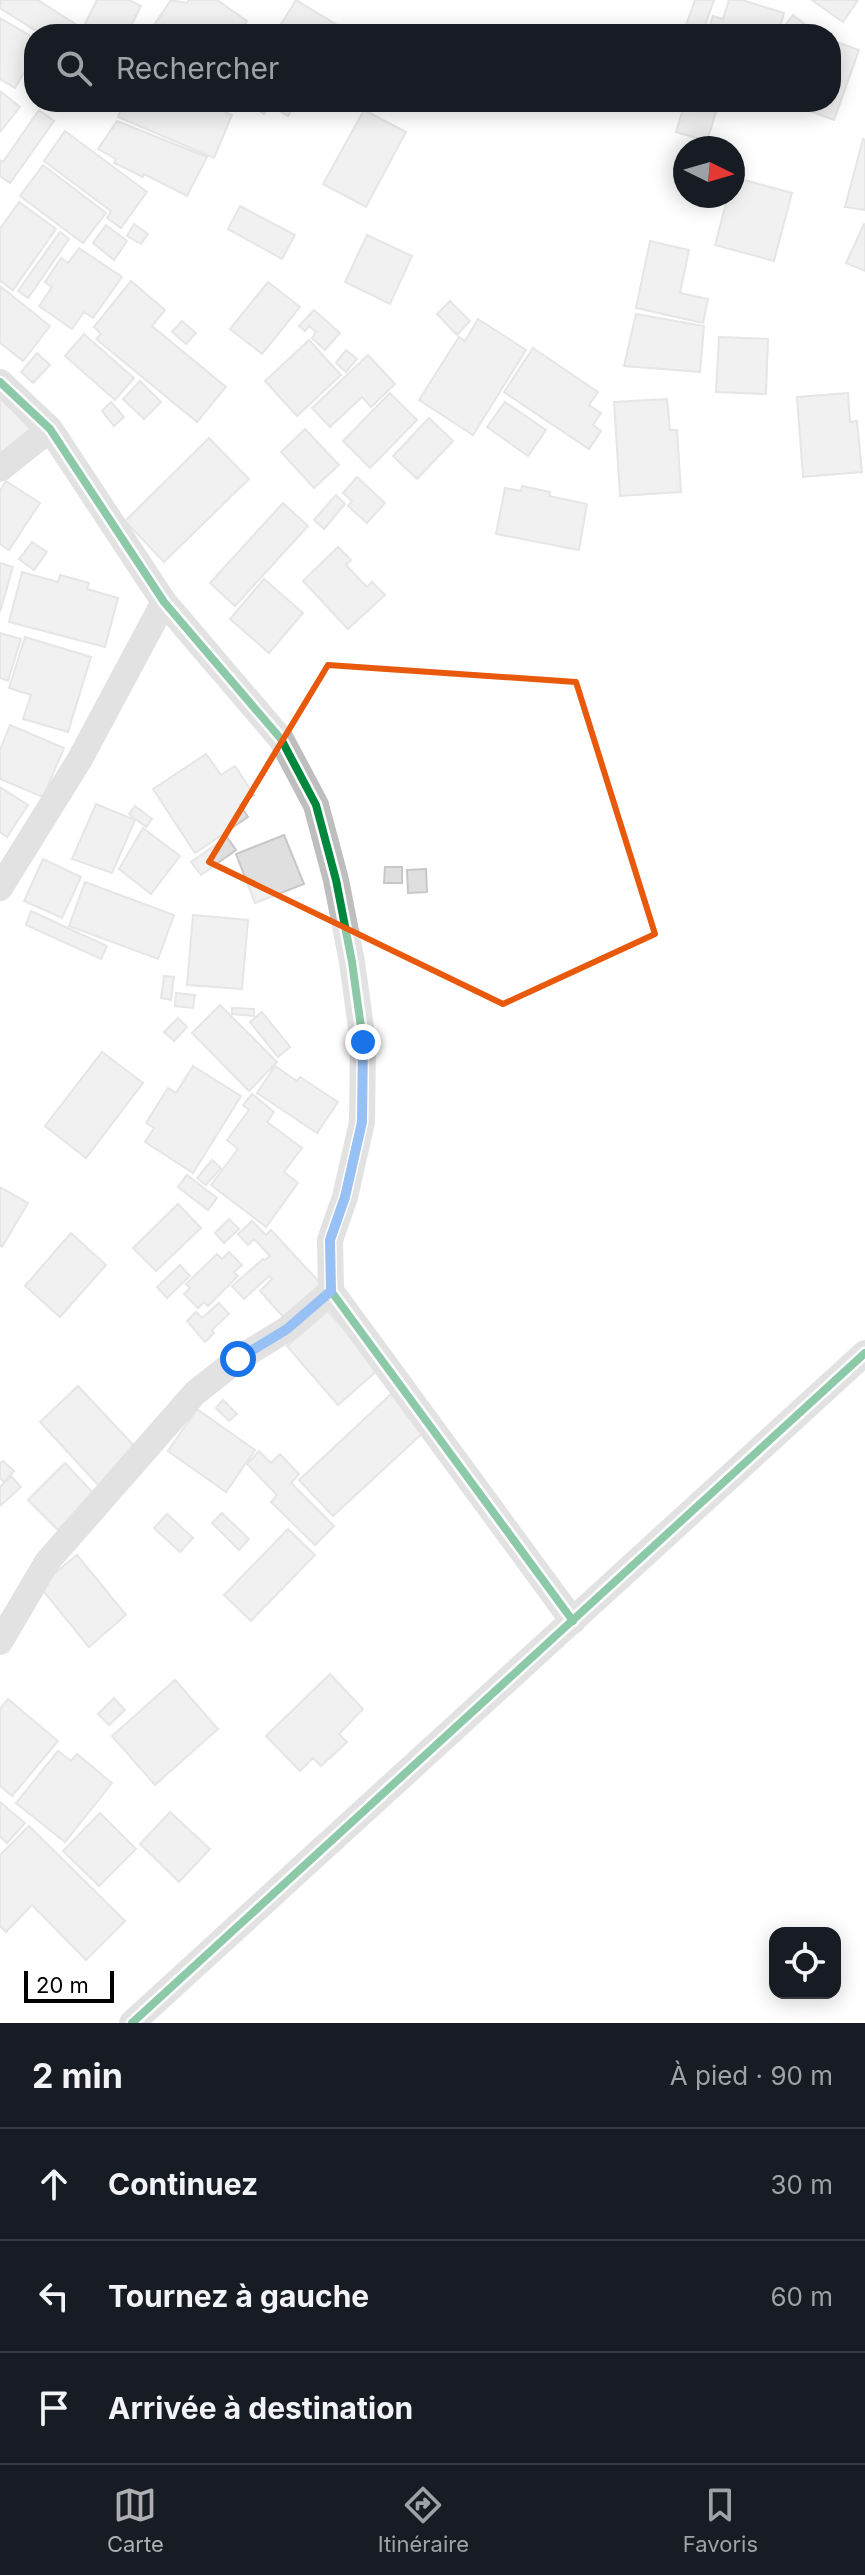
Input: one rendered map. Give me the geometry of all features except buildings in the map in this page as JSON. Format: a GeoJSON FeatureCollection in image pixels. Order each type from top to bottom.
{"type":"FeatureCollection","features":[{"type":"Feature","properties":{"kind":"street"},"geometry":{"type":"LineString","coordinates":[[0,382],[50,429],[164,602],[281,739],[316,805],[336,880],[363,1042],[362,1122],[345,1197],[330,1240],[331,1291],[573,1621]]}},
{"type":"Feature","properties":{"kind":"street"},"geometry":{"type":"LineString","coordinates":[[0,469],[50,429]]}},
{"type":"Feature","properties":{"kind":"street"},"geometry":{"type":"LineString","coordinates":[[0,888],[80,759],[164,602]]}},
{"type":"Feature","properties":{"kind":"street"},"geometry":{"type":"LineString","coordinates":[[0,1642],[47,1562],[195,1393],[238,1359],[287,1329],[331,1291]]}},
{"type":"Feature","properties":{"kind":"street"},"geometry":{"type":"LineString","coordinates":[[132,2023],[865,1353]]}},
{"type":"Feature","properties":{"kind":"highlighted area"},"geometry":{"type":"Polygon","coordinates":[[[328,665],[576,682],[655,934],[503,1004],[209,862],[328,665]]]}},
{"type":"Feature","properties":{"kind":"cycle path"},"geometry":{"type":"LineString","coordinates":[[0,382],[50,429],[164,602],[281,739],[316,805],[336,880],[363,1042],[362,1122],[345,1197],[330,1240],[331,1291],[573,1621]]}},
{"type":"Feature","properties":{"kind":"cycle path"},"geometry":{"type":"LineString","coordinates":[[132,2023],[865,1353]]}},
{"type":"Feature","properties":{"kind":"route"},"geometry":{"type":"LineString","coordinates":[[238,1359],[287,1329],[331,1291],[330,1240],[345,1197],[362,1122],[363,1042]]}}]}
